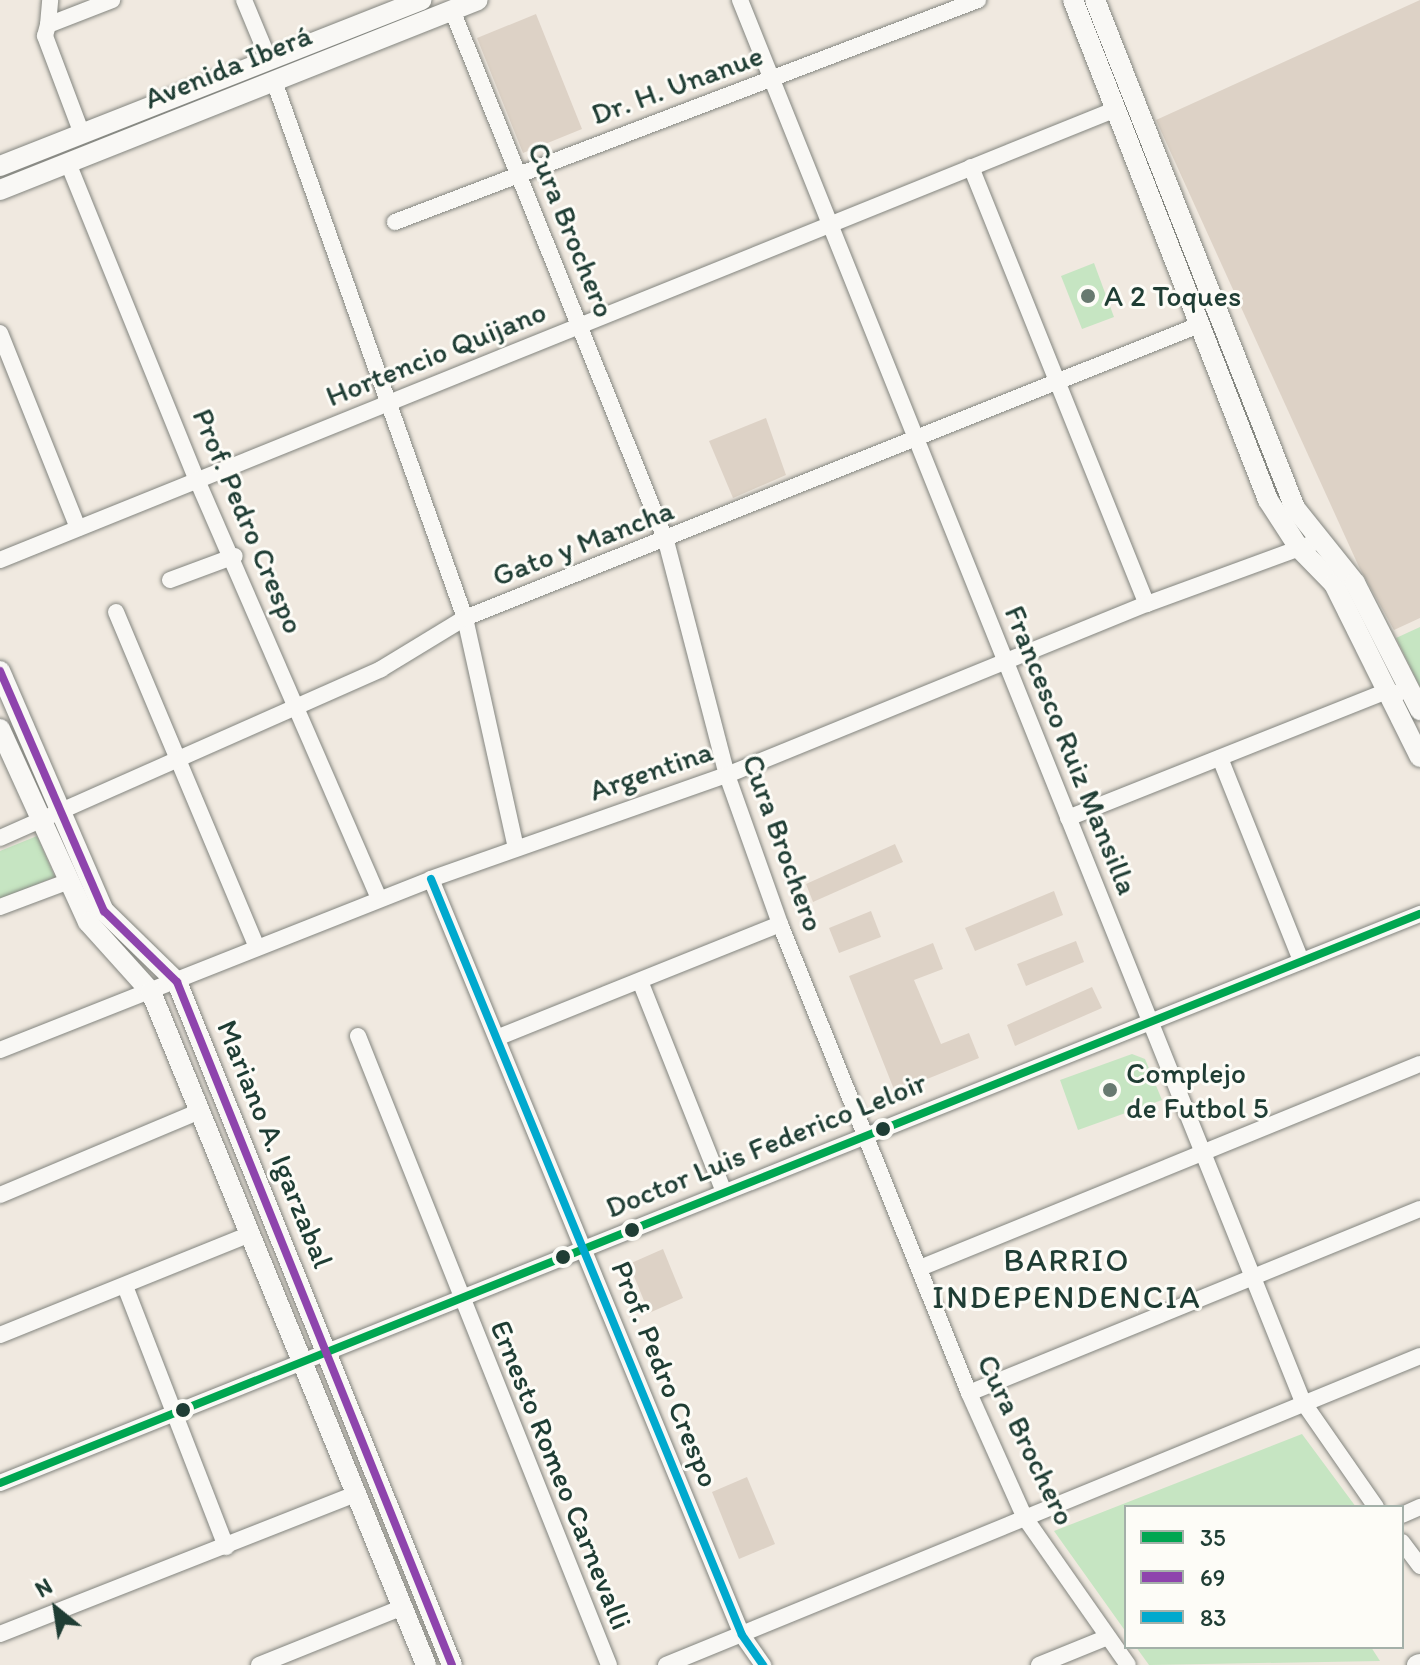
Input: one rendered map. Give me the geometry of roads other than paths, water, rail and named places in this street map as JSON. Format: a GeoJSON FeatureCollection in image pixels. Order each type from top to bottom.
{"type":"FeatureCollection","features":[{"type":"Feature","properties":{"kind":"main road","name":"Avenida Iberá"},"geometry":{"type":"LineString","coordinates":[[0,166],[421,0]]}},
{"type":"Feature","properties":{"kind":"main road","name":"Avenida Iberá"},"geometry":{"type":"LineString","coordinates":[[0,190],[478,0]]}},
{"type":"Feature","properties":{"kind":"main road"},"geometry":{"type":"LineString","coordinates":[[1073,0],[1268,500],[1299,548],[1334,584],[1420,757]]}},
{"type":"Feature","properties":{"kind":"main road"},"geometry":{"type":"LineString","coordinates":[[1095,0],[1295,508],[1355,583],[1418,701]]}},
{"type":"Feature","properties":{"kind":"main road","name":"Mariano A. Igarzabal"},"geometry":{"type":"LineString","coordinates":[[0,671],[58,813],[104,911],[177,982],[452,1665]]}},
{"type":"Feature","properties":{"kind":"main road","name":"Mariano A. Igarzabal"},"geometry":{"type":"LineString","coordinates":[[0,729],[39,822],[88,922],[151,992],[426,1665]]}},
{"type":"Feature","properties":{"kind":"street"},"geometry":{"type":"LineString","coordinates":[[50,0],[45,36],[82,134]]}},
{"type":"Feature","properties":{"kind":"street"},"geometry":{"type":"LineString","coordinates":[[48,25],[112,0]]}},
{"type":"Feature","properties":{"kind":"street"},"geometry":{"type":"LineString","coordinates":[[244,0],[269,60]]}},
{"type":"Feature","properties":{"kind":"street","name":"Francesco Ruiz Mansilla"},"geometry":{"type":"LineString","coordinates":[[740,0],[1303,1402],[1375,1505]]}},
{"type":"Feature","properties":{"kind":"street","name":"Dr. H. Unanue"},"geometry":{"type":"LineString","coordinates":[[395,222],[978,0]]}},
{"type":"Feature","properties":{"kind":"street","name":"Cura Brochero"},"geometry":{"type":"LineString","coordinates":[[452,10],[666,541],[727,775],[780,924],[969,1393],[1025,1518],[1128,1665]]}},
{"type":"Feature","properties":{"kind":"street"},"geometry":{"type":"LineString","coordinates":[[274,81],[465,618],[516,848]]}},
{"type":"Feature","properties":{"kind":"street","name":"Hortencio Quijano"},"geometry":{"type":"LineString","coordinates":[[0,560],[1114,110]]}},
{"type":"Feature","properties":{"kind":"street","name":"Prof. Pedro Crespo"},"geometry":{"type":"LineString","coordinates":[[68,163],[197,480],[235,556],[379,899]]}},
{"type":"Feature","properties":{"kind":"street"},"geometry":{"type":"LineString","coordinates":[[971,167],[1147,604]]}},
{"type":"Feature","properties":{"kind":"street","name":"Gato y Mancha"},"geometry":{"type":"LineString","coordinates":[[0,838],[381,669],[465,618],[666,541],[1199,325]]}},
{"type":"Feature","properties":{"kind":"street"},"geometry":{"type":"LineString","coordinates":[[0,333],[78,528]]}},
{"type":"Feature","properties":{"kind":"street","name":"Argentina"},"geometry":{"type":"LineString","coordinates":[[0,1050],[431,879],[727,775],[1147,604],[1319,541]]}},
{"type":"Feature","properties":{"kind":"street"},"geometry":{"type":"LineString","coordinates":[[170,580],[235,556]]}},
{"type":"Feature","properties":{"kind":"street"},"geometry":{"type":"LineString","coordinates":[[116,612],[257,948]]}},
{"type":"Feature","properties":{"kind":"street"},"geometry":{"type":"LineString","coordinates":[[1068,818],[1387,691],[1418,701]]}},
{"type":"Feature","properties":{"kind":"street"},"geometry":{"type":"LineString","coordinates":[[1220,758],[1301,961]]}},
{"type":"Feature","properties":{"kind":"street","name":"Prof. Pedro Crespo"},"geometry":{"type":"LineString","coordinates":[[431,879],[499,1037],[742,1635],[763,1665]]}},
{"type":"Feature","properties":{"kind":"street"},"geometry":{"type":"LineString","coordinates":[[0,907],[69,881]]}},
{"type":"Feature","properties":{"kind":"street","name":"Doctor Luis Federico Leloir"},"geometry":{"type":"LineString","coordinates":[[0,1483],[1420,914]]}},
{"type":"Feature","properties":{"kind":"street"},"geometry":{"type":"LineString","coordinates":[[499,1037],[780,924]]}},
{"type":"Feature","properties":{"kind":"street"},"geometry":{"type":"LineString","coordinates":[[640,981],[724,1192]]}},
{"type":"Feature","properties":{"kind":"street","name":"Ernesto Romeo Carnevalli"},"geometry":{"type":"LineString","coordinates":[[358,1036],[459,1299],[609,1665]]}},
{"type":"Feature","properties":{"kind":"street"},"geometry":{"type":"LineString","coordinates":[[920,1268],[1420,1064]]}},
{"type":"Feature","properties":{"kind":"street"},"geometry":{"type":"LineString","coordinates":[[0,1195],[200,1111]]}},
{"type":"Feature","properties":{"kind":"street"},"geometry":{"type":"LineString","coordinates":[[969,1393],[1420,1209]]}},
{"type":"Feature","properties":{"kind":"street"},"geometry":{"type":"LineString","coordinates":[[0,1335],[250,1234]]}},
{"type":"Feature","properties":{"kind":"street"},"geometry":{"type":"LineString","coordinates":[[125,1286],[226,1547]]}},
{"type":"Feature","properties":{"kind":"street"},"geometry":{"type":"LineString","coordinates":[[666,1665],[1420,1356]]}},
{"type":"Feature","properties":{"kind":"street"},"geometry":{"type":"LineString","coordinates":[[0,1634],[355,1494]]}},
{"type":"Feature","properties":{"kind":"street"},"geometry":{"type":"LineString","coordinates":[[1404,1545],[1420,1566]]}},
{"type":"Feature","properties":{"kind":"street"},"geometry":{"type":"LineString","coordinates":[[259,1665],[403,1607]]}},
{"type":"Feature","properties":{"kind":"street"},"geometry":{"type":"LineString","coordinates":[[1039,1665],[1108,1637]]}},
{"type":"Feature","properties":{"kind":"place","name":"A 2 Toques"},"geometry":{"type":"Point","coordinates":[1088,296]}},
{"type":"Feature","properties":{"kind":"place","name":"Complejo de Futbol 5"},"geometry":{"type":"Point","coordinates":[1110,1090]}},
{"type":"Feature","properties":{"kind":"district","name":"BARRIO INDEPENDENCIA"},"geometry":{"type":"Point","coordinates":[1067,1280]}}]}
